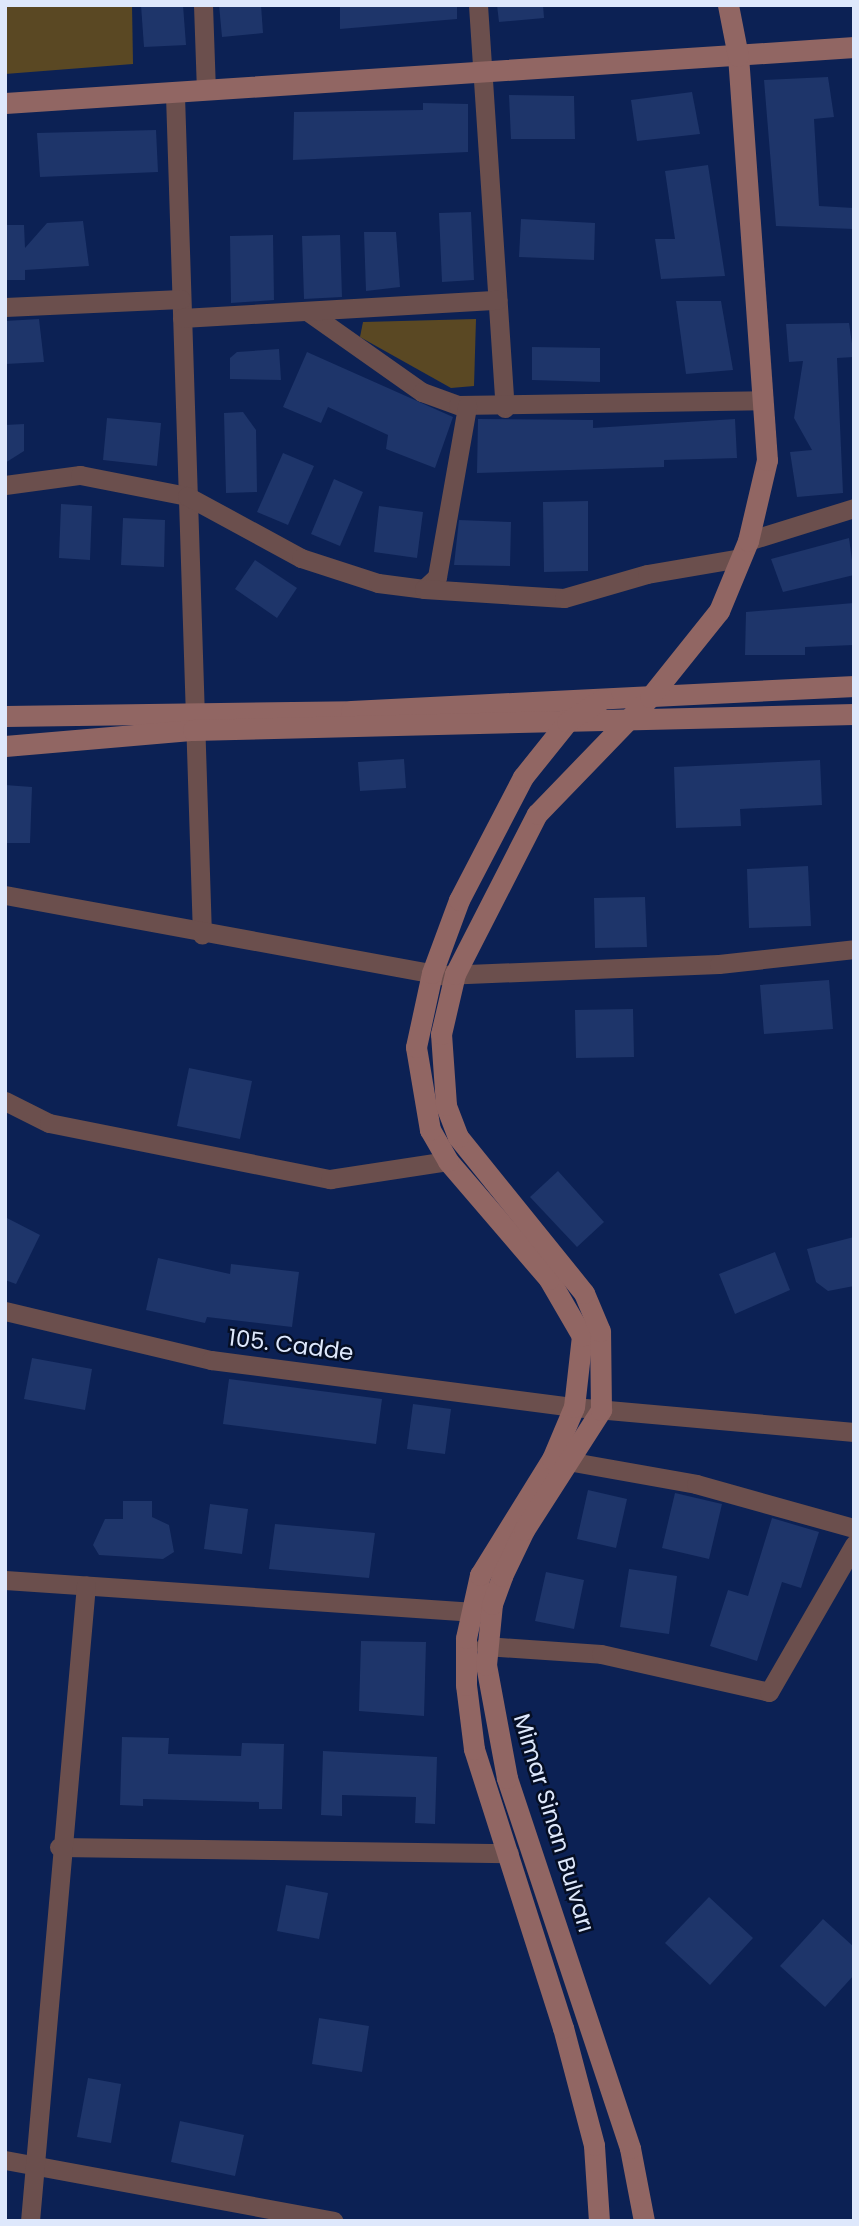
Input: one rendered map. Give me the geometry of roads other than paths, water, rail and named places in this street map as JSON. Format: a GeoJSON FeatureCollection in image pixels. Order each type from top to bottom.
{"type":"FeatureCollection","features":[{"type":"Feature","properties":{"kind":"main road","name":"Mimar Sinan Bulvarı"},"geometry":{"type":"LineString","coordinates":[[644,2221],[640,2188],[507,1778],[485,1646],[492,1604],[524,1530],[573,1462],[601,1410],[600,1331],[584,1293],[477,1166],[446,1105],[441,1034],[455,974],[537,814],[650,697],[719,611],[744,550],[767,460],[738,56],[728,5]]}},
{"type":"Feature","properties":{"kind":"main road"},"geometry":{"type":"LineString","coordinates":[[5,103],[175,95],[206,90],[485,67],[738,56],[854,47]]}},
{"type":"Feature","properties":{"kind":"main road"},"geometry":{"type":"LineString","coordinates":[[5,746],[194,722],[854,686]]}},
{"type":"Feature","properties":{"kind":"main road"},"geometry":{"type":"LineString","coordinates":[[598,2221],[594,2145],[509,1853],[474,1749],[466,1685],[471,1612],[480,1575],[552,1459],[574,1407],[582,1336],[574,1314],[448,1161],[430,1130],[419,1092],[416,1047],[432,973],[459,900],[523,777],[567,722],[602,699]]}},
{"type":"Feature","properties":{"kind":"main road"},"geometry":{"type":"LineString","coordinates":[[5,716],[194,722],[567,722],[854,714]]}},
{"type":"Feature","properties":{"kind":"main road"},"geometry":{"type":"LineString","coordinates":[[640,2188],[660,2221]]}},
{"type":"Feature","properties":{"kind":"street"},"geometry":{"type":"LineString","coordinates":[[202,5],[206,90]]}},
{"type":"Feature","properties":{"kind":"street"},"geometry":{"type":"LineString","coordinates":[[478,5],[485,67],[505,408]]}},
{"type":"Feature","properties":{"kind":"street"},"geometry":{"type":"LineString","coordinates":[[175,95],[202,935]]}},
{"type":"Feature","properties":{"kind":"street"},"geometry":{"type":"LineString","coordinates":[[5,307],[307,311],[497,300]]}},
{"type":"Feature","properties":{"kind":"street"},"geometry":{"type":"LineString","coordinates":[[307,311],[422,392],[467,406],[505,408],[762,400]]}},
{"type":"Feature","properties":{"kind":"street"},"geometry":{"type":"LineString","coordinates":[[424,589],[438,577],[467,406]]}},
{"type":"Feature","properties":{"kind":"street"},"geometry":{"type":"LineString","coordinates":[[5,485],[80,475],[187,496],[301,558],[378,583],[424,589],[564,598],[646,573],[744,550],[854,508]]}},
{"type":"Feature","properties":{"kind":"street"},"geometry":{"type":"LineString","coordinates":[[5,895],[202,935],[432,973],[719,964],[854,949]]}},
{"type":"Feature","properties":{"kind":"street"},"geometry":{"type":"LineString","coordinates":[[5,1101],[49,1123],[330,1179],[448,1161]]}},
{"type":"Feature","properties":{"kind":"street","name":"105. Cadde"},"geometry":{"type":"LineString","coordinates":[[5,1311],[211,1360],[574,1407],[854,1432]]}},
{"type":"Feature","properties":{"kind":"street"},"geometry":{"type":"LineString","coordinates":[[573,1462],[696,1483],[854,1528]]}},
{"type":"Feature","properties":{"kind":"street"},"geometry":{"type":"LineString","coordinates":[[485,1646],[601,1654],[769,1692],[854,1545]]}},
{"type":"Feature","properties":{"kind":"street"},"geometry":{"type":"LineString","coordinates":[[5,1580],[471,1612]]}},
{"type":"Feature","properties":{"kind":"street"},"geometry":{"type":"LineString","coordinates":[[30,2221],[59,1847],[86,1585]]}},
{"type":"Feature","properties":{"kind":"street"},"geometry":{"type":"LineString","coordinates":[[59,1847],[509,1853]]}},
{"type":"Feature","properties":{"kind":"street"},"geometry":{"type":"LineString","coordinates":[[5,2160],[34,2160],[333,2221]]}}]}
